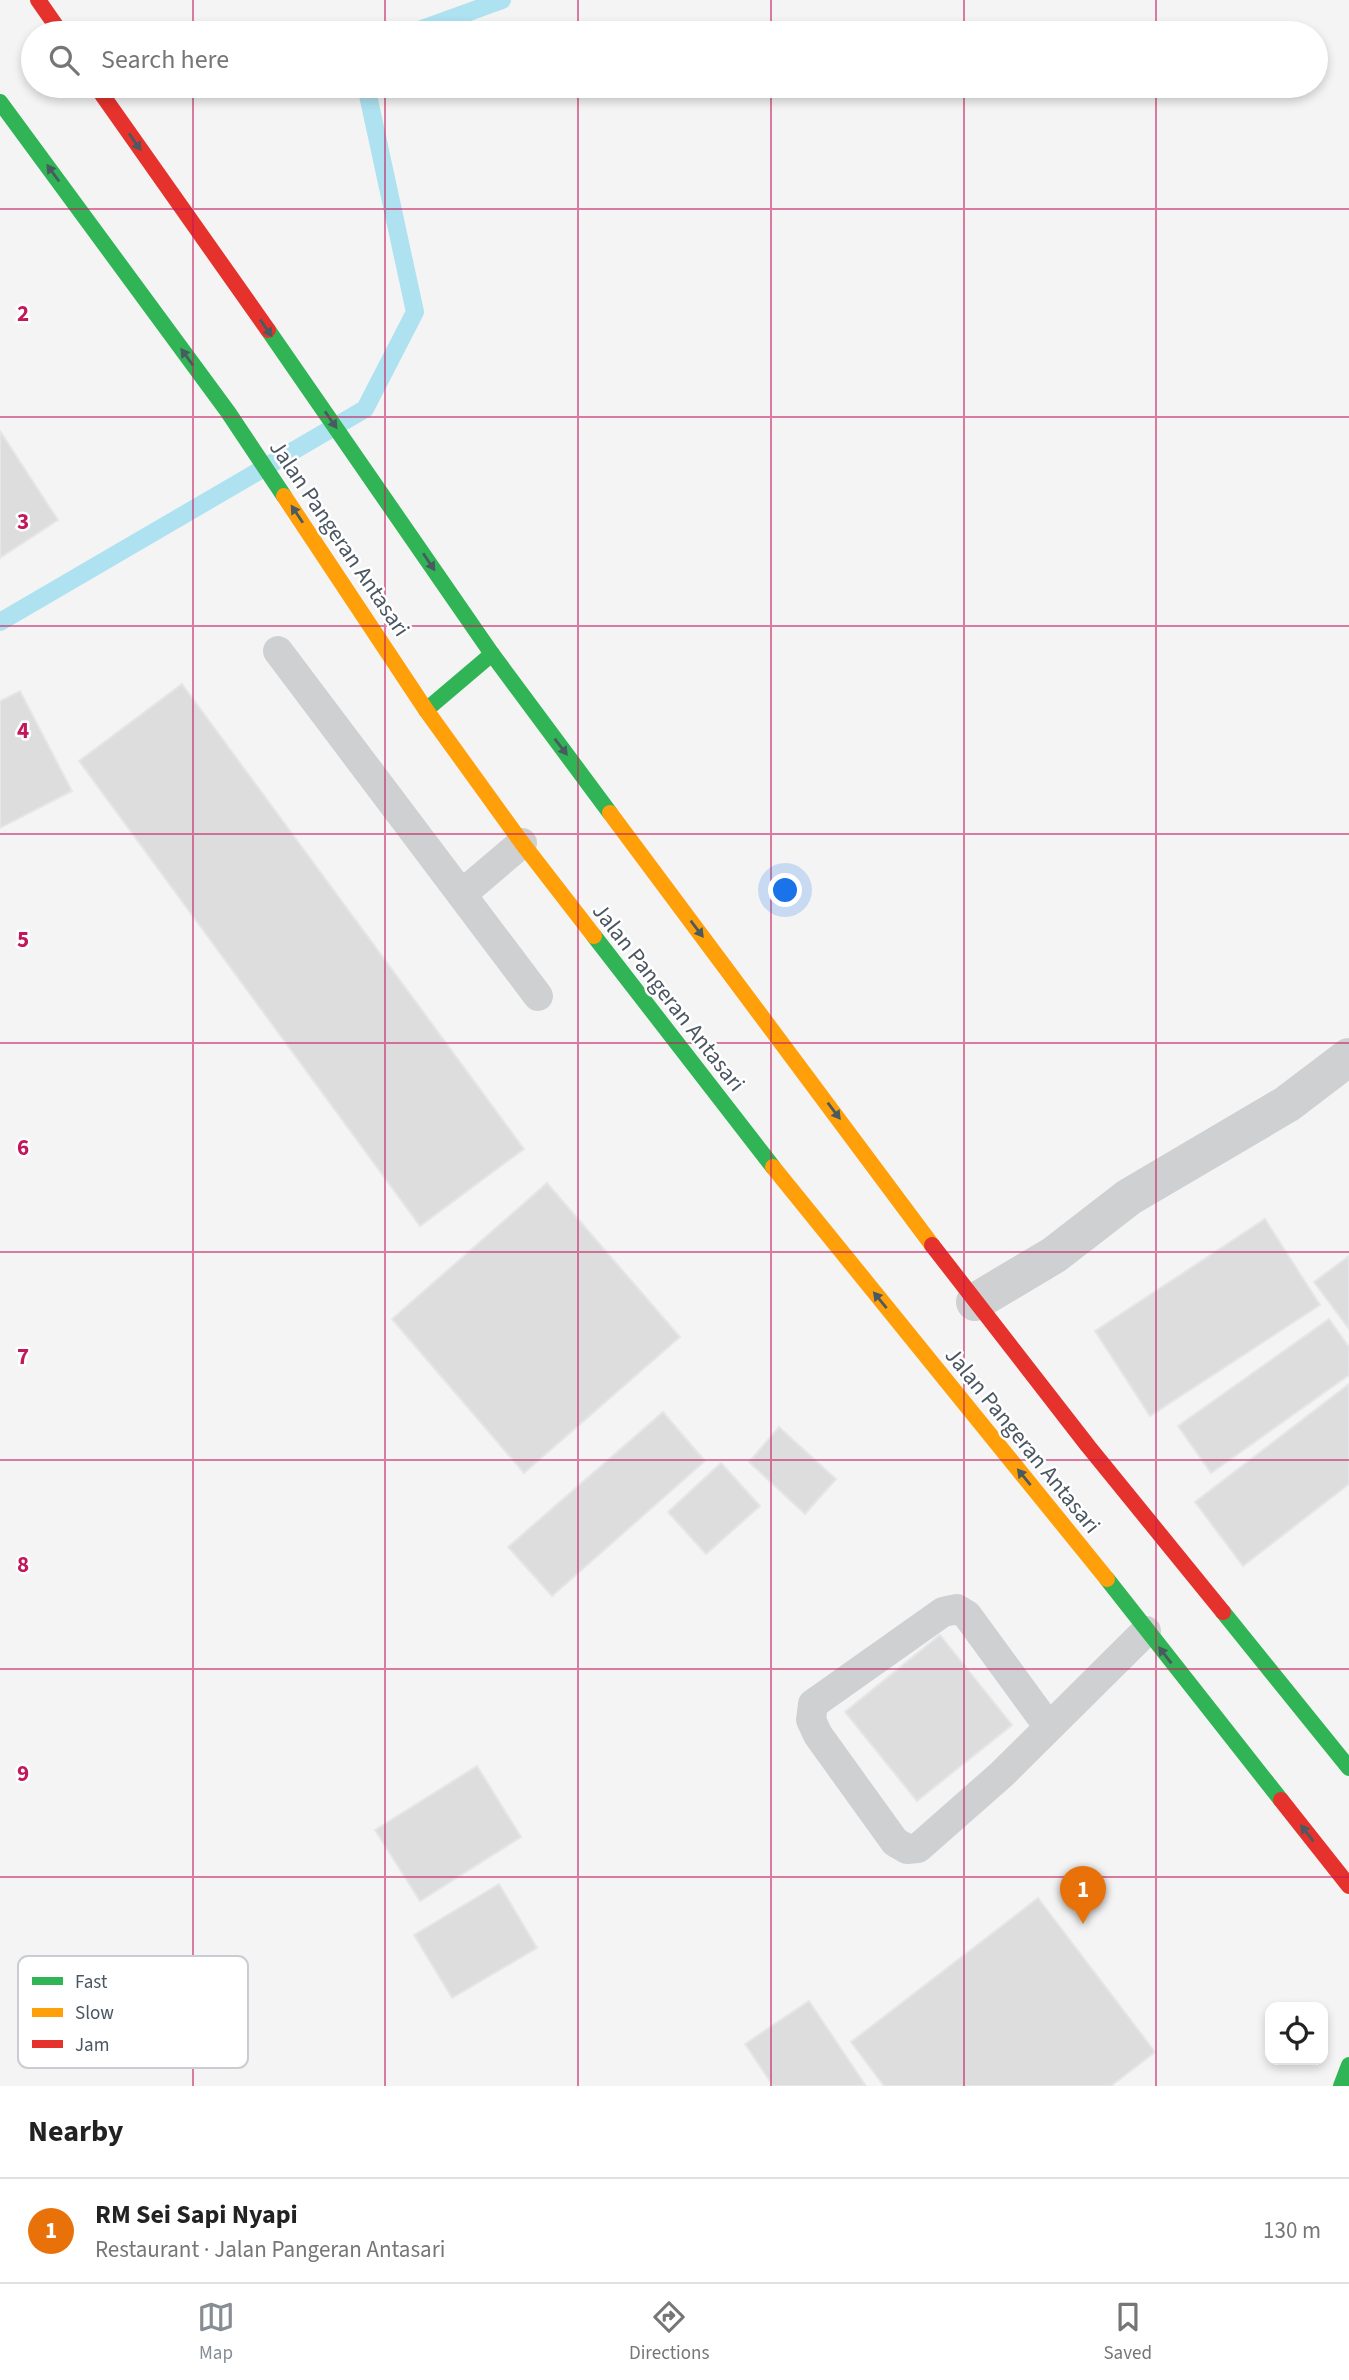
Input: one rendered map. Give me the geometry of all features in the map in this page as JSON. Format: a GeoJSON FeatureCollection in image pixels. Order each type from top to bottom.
{"type":"FeatureCollection","features":[{"type":"Feature","properties":{"kind":"main road"},"geometry":{"type":"LineString","coordinates":[[38,0],[53,21]]}},
{"type":"Feature","properties":{"kind":"main road","name":"Jalan Pangeran Antasari"},"geometry":{"type":"LineString","coordinates":[[104,98],[391,505],[492,654],[975,1301],[1088,1446],[1349,1768]]}},
{"type":"Feature","properties":{"kind":"main road","name":"Jalan Pangeran Antasari"},"geometry":{"type":"LineString","coordinates":[[0,102],[228,412],[426,710],[522,843],[737,1123],[1349,1886]]}},
{"type":"Feature","properties":{"kind":"main road"},"geometry":{"type":"LineString","coordinates":[[426,710],[492,654]]}},
{"type":"Feature","properties":{"kind":"main road"},"geometry":{"type":"LineString","coordinates":[[1341,2086],[1349,2065]]}},
{"type":"Feature","properties":{"kind":"street"},"geometry":{"type":"LineString","coordinates":[[975,1301],[1054,1255],[1129,1197],[1287,1104],[1349,1057]]}},
{"type":"Feature","properties":{"kind":"lane"},"geometry":{"type":"LineString","coordinates":[[278,650],[538,996]]}},
{"type":"Feature","properties":{"kind":"lane"},"geometry":{"type":"LineString","coordinates":[[463,894],[522,843]]}},
{"type":"Feature","properties":{"kind":"lane"},"geometry":{"type":"LineString","coordinates":[[1048,1726],[967,1615],[957,1609],[943,1612],[813,1703],[811,1720],[817,1735],[895,1842],[907,1849],[918,1848],[1002,1774],[1146,1631]]}},
{"type":"Feature","properties":{"kind":"building"},"geometry":{"type":"Polygon","coordinates":[[[0,431],[58,520],[0,558],[0,431]]]}},
{"type":"Feature","properties":{"kind":"building"},"geometry":{"type":"Polygon","coordinates":[[[182,684],[524,1149],[420,1226],[79,761],[182,684]]]}},
{"type":"Feature","properties":{"kind":"building"},"geometry":{"type":"Polygon","coordinates":[[[20,691],[72,791],[0,828],[0,701],[20,691]]]}},
{"type":"Feature","properties":{"kind":"building"},"geometry":{"type":"Polygon","coordinates":[[[547,1183],[680,1337],[524,1473],[392,1319],[547,1183]]]}},
{"type":"Feature","properties":{"kind":"building"},"geometry":{"type":"Polygon","coordinates":[[[1265,1219],[1320,1305],[1150,1416],[1095,1331],[1265,1219]]]}},
{"type":"Feature","properties":{"kind":"building"},"geometry":{"type":"Polygon","coordinates":[[[1349,1256],[1349,1329],[1314,1282],[1349,1256]]]}},
{"type":"Feature","properties":{"kind":"building"},"geometry":{"type":"Polygon","coordinates":[[[1329,1319],[1349,1347],[1349,1375],[1211,1473],[1178,1426],[1329,1319]]]}},
{"type":"Feature","properties":{"kind":"building"},"geometry":{"type":"Polygon","coordinates":[[[1349,1384],[1349,1484],[1243,1566],[1195,1502],[1349,1384]]]}},
{"type":"Feature","properties":{"kind":"building"},"geometry":{"type":"Polygon","coordinates":[[[663,1412],[705,1461],[552,1596],[508,1547],[663,1412]]]}},
{"type":"Feature","properties":{"kind":"building"},"geometry":{"type":"Polygon","coordinates":[[[779,1427],[836,1479],[805,1514],[749,1462],[779,1427]]]}},
{"type":"Feature","properties":{"kind":"building"},"geometry":{"type":"Polygon","coordinates":[[[721,1463],[760,1506],[706,1554],[668,1512],[721,1463]]]}},
{"type":"Feature","properties":{"kind":"building"},"geometry":{"type":"Polygon","coordinates":[[[940,1635],[1012,1725],[917,1801],[845,1712],[940,1635]]]}},
{"type":"Feature","properties":{"kind":"building"},"geometry":{"type":"Polygon","coordinates":[[[477,1766],[521,1837],[420,1901],[375,1830],[477,1766]]]}},
{"type":"Feature","properties":{"kind":"building"},"geometry":{"type":"Polygon","coordinates":[[[499,1884],[537,1948],[452,1998],[414,1935],[499,1884]]]}},
{"type":"Feature","properties":{"kind":"building"},"geometry":{"type":"Polygon","coordinates":[[[1038,1898],[1155,2052],[1111,2086],[884,2086],[851,2042],[1038,1898]]]}},
{"type":"Feature","properties":{"kind":"building"},"geometry":{"type":"Polygon","coordinates":[[[809,2001],[866,2086],[773,2086],[745,2044],[809,2001]]]}},
{"type":"Feature","properties":{"kind":"waterway"},"geometry":{"type":"LineString","coordinates":[[444,21],[502,0]]}},
{"type":"Feature","properties":{"kind":"waterway"},"geometry":{"type":"LineString","coordinates":[[0,622],[365,409],[415,312],[369,98]]}},
{"type":"Feature","properties":{"kind":"traffic: fast"},"geometry":{"type":"LineString","coordinates":[[0,102],[228,412],[284,496]]}},
{"type":"Feature","properties":{"kind":"traffic: fast"},"geometry":{"type":"LineString","coordinates":[[268,330],[492,654],[610,813]]}},
{"type":"Feature","properties":{"kind":"traffic: fast"},"geometry":{"type":"LineString","coordinates":[[426,710],[492,654]]}},
{"type":"Feature","properties":{"kind":"traffic: fast"},"geometry":{"type":"LineString","coordinates":[[594,936],[773,1167]]}},
{"type":"Feature","properties":{"kind":"traffic: fast"},"geometry":{"type":"LineString","coordinates":[[1107,1579],[1281,1800]]}},
{"type":"Feature","properties":{"kind":"traffic: fast"},"geometry":{"type":"LineString","coordinates":[[1223,1612],[1349,1768]]}},
{"type":"Feature","properties":{"kind":"traffic: fast"},"geometry":{"type":"LineString","coordinates":[[1341,2086],[1349,2065]]}},
{"type":"Feature","properties":{"kind":"traffic: slow"},"geometry":{"type":"LineString","coordinates":[[284,496],[426,710],[522,843],[594,936]]}},
{"type":"Feature","properties":{"kind":"traffic: slow"},"geometry":{"type":"LineString","coordinates":[[610,813],[932,1245]]}},
{"type":"Feature","properties":{"kind":"traffic: slow"},"geometry":{"type":"LineString","coordinates":[[773,1167],[1107,1579]]}},
{"type":"Feature","properties":{"kind":"traffic: jam"},"geometry":{"type":"LineString","coordinates":[[38,0],[53,21]]}},
{"type":"Feature","properties":{"kind":"traffic: jam"},"geometry":{"type":"LineString","coordinates":[[104,98],[268,330]]}},
{"type":"Feature","properties":{"kind":"traffic: jam"},"geometry":{"type":"LineString","coordinates":[[932,1245],[1088,1446],[1223,1612]]}},
{"type":"Feature","properties":{"kind":"traffic: jam"},"geometry":{"type":"LineString","coordinates":[[1281,1800],[1349,1886]]}},
{"type":"Feature","properties":{"kind":"place","name":"RM Sei Sapi Nyapi"},"geometry":{"type":"Point","coordinates":[1083,1924]}}]}
